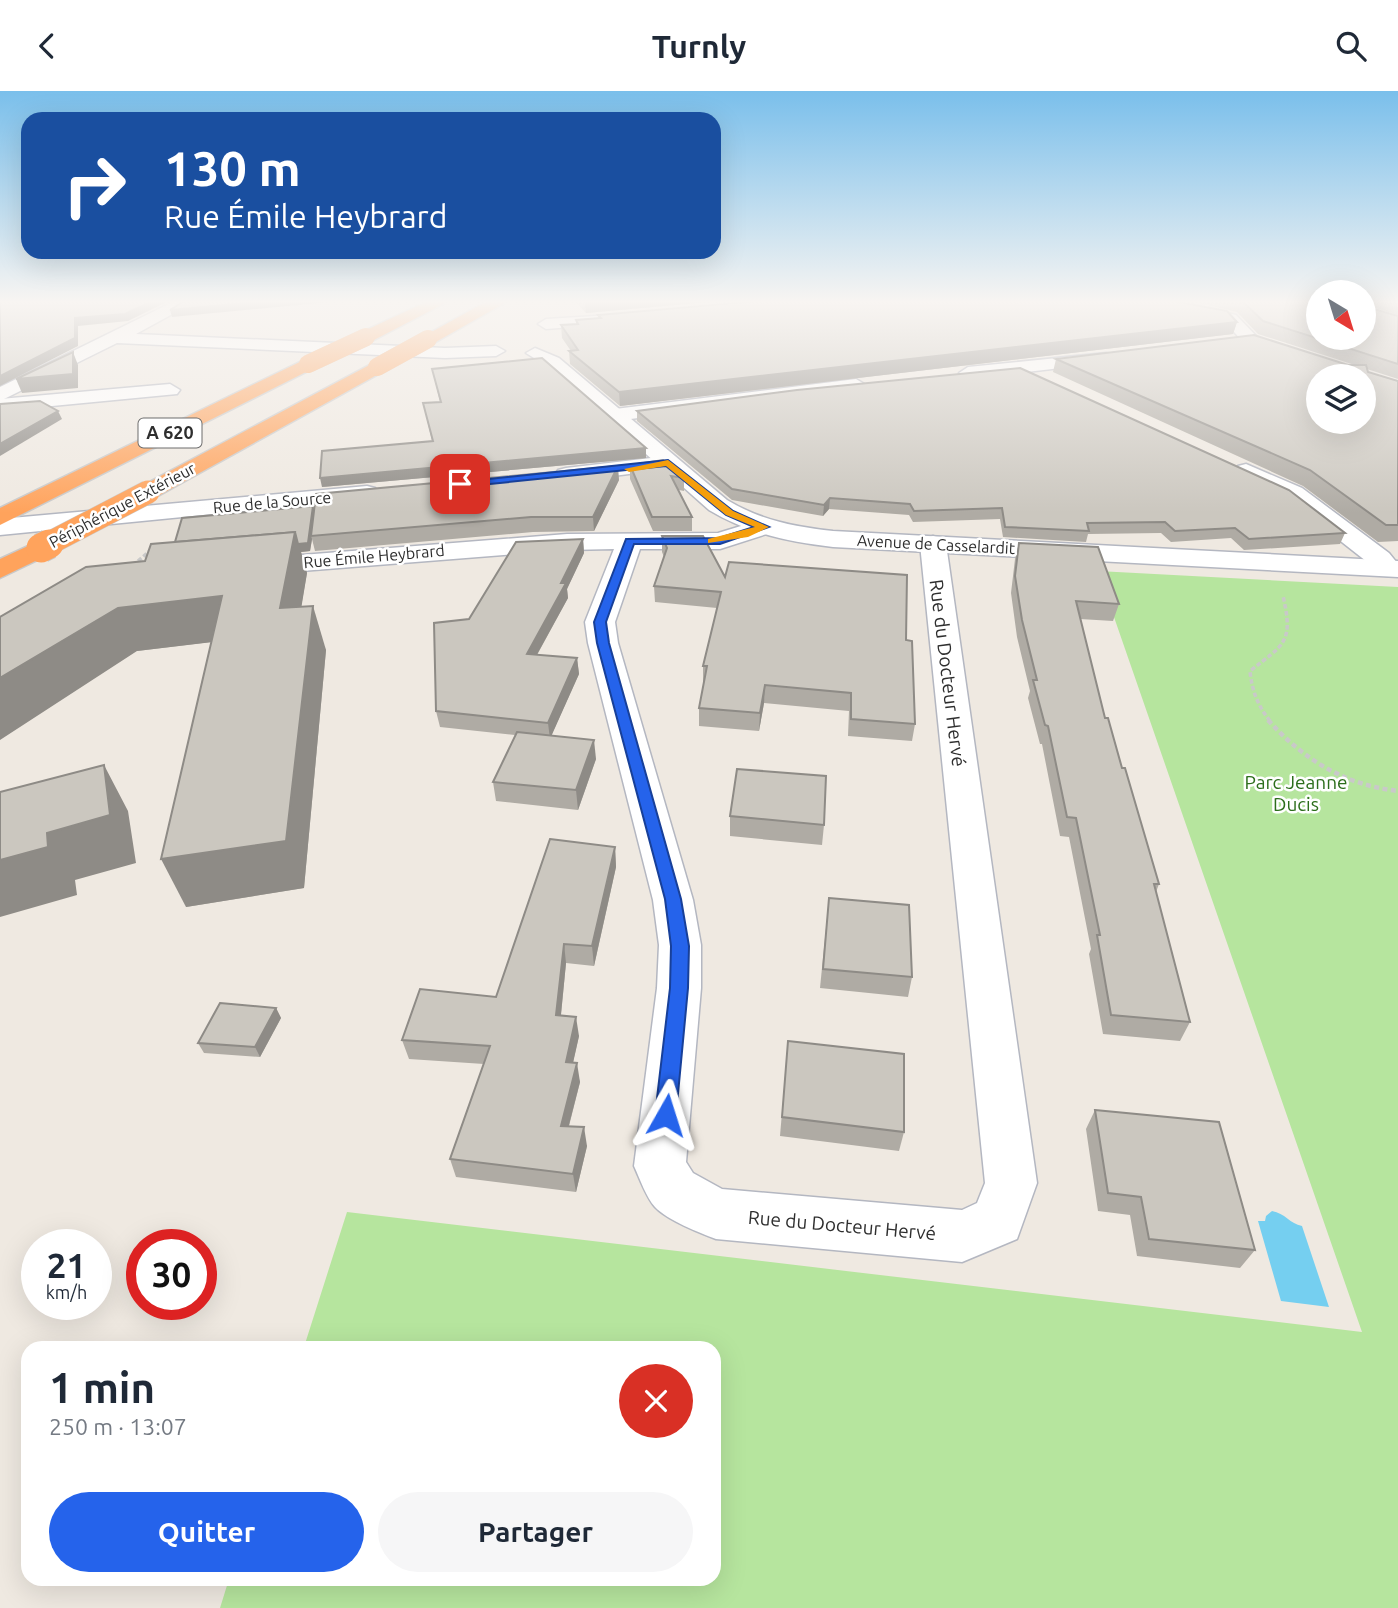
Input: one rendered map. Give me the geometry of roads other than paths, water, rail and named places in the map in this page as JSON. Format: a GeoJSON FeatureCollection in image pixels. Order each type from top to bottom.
{"type":"FeatureCollection","features":[{"type":"Feature","properties":{"kind":"highway","name":"A 620"},"geometry":{"type":"LineString","coordinates":[[0,518],[296,371]]}},
{"type":"Feature","properties":{"kind":"highway","name":"Périphérique Extérieur"},"geometry":{"type":"LineString","coordinates":[[0,570],[370,371]]}},
{"type":"Feature","properties":{"kind":"street"},"geometry":{"type":"LineString","coordinates":[[0,395],[49,371]]}},
{"type":"Feature","properties":{"kind":"street","name":"Avenue de Casselardit"},"geometry":{"type":"LineString","coordinates":[[564,371],[729,513],[764,527],[810,536],[1393,569]]}},
{"type":"Feature","properties":{"kind":"street"},"geometry":{"type":"LineString","coordinates":[[955,375],[995,371]]}},
{"type":"Feature","properties":{"kind":"street"},"geometry":{"type":"LineString","coordinates":[[1027,371],[1058,385]]}},
{"type":"Feature","properties":{"kind":"street"},"geometry":{"type":"LineString","coordinates":[[615,415],[875,383]]}},
{"type":"Feature","properties":{"kind":"street"},"geometry":{"type":"LineString","coordinates":[[0,405],[170,390]]}},
{"type":"Feature","properties":{"kind":"street"},"geometry":{"type":"LineString","coordinates":[[547,476],[668,463]]}},
{"type":"Feature","properties":{"kind":"street"},"geometry":{"type":"LineString","coordinates":[[1232,465],[1294,493],[1393,569]]}},
{"type":"Feature","properties":{"kind":"street","name":"Rue de la Source"},"geometry":{"type":"LineString","coordinates":[[0,527],[385,491]]}},
{"type":"Feature","properties":{"kind":"street","name":"Rue Émile Heybrard"},"geometry":{"type":"LineString","coordinates":[[229,569],[529,544],[720,541],[764,527]]}},
{"type":"Feature","properties":{"kind":"street","name":"Rue du Docteur Hervé"},"geometry":{"type":"LineString","coordinates":[[630,541],[600,622],[603,643],[673,899],[680,946],[679,988],[660,1166],[674,1190],[716,1214],[962,1236],[998,1221],[1011,1183],[933,544]]}},
{"type":"Feature","properties":{"kind":"water"},"geometry":{"type":"Polygon","coordinates":[[[1272,1211],[1302,1226],[1329,1307],[1281,1301],[1258,1221],[1265,1221],[1272,1211]]]}},
{"type":"Feature","properties":{"kind":"park label","name":"Parc Jeanne Ducis"},"geometry":{"type":"Point","coordinates":[1296,793]}}]}
